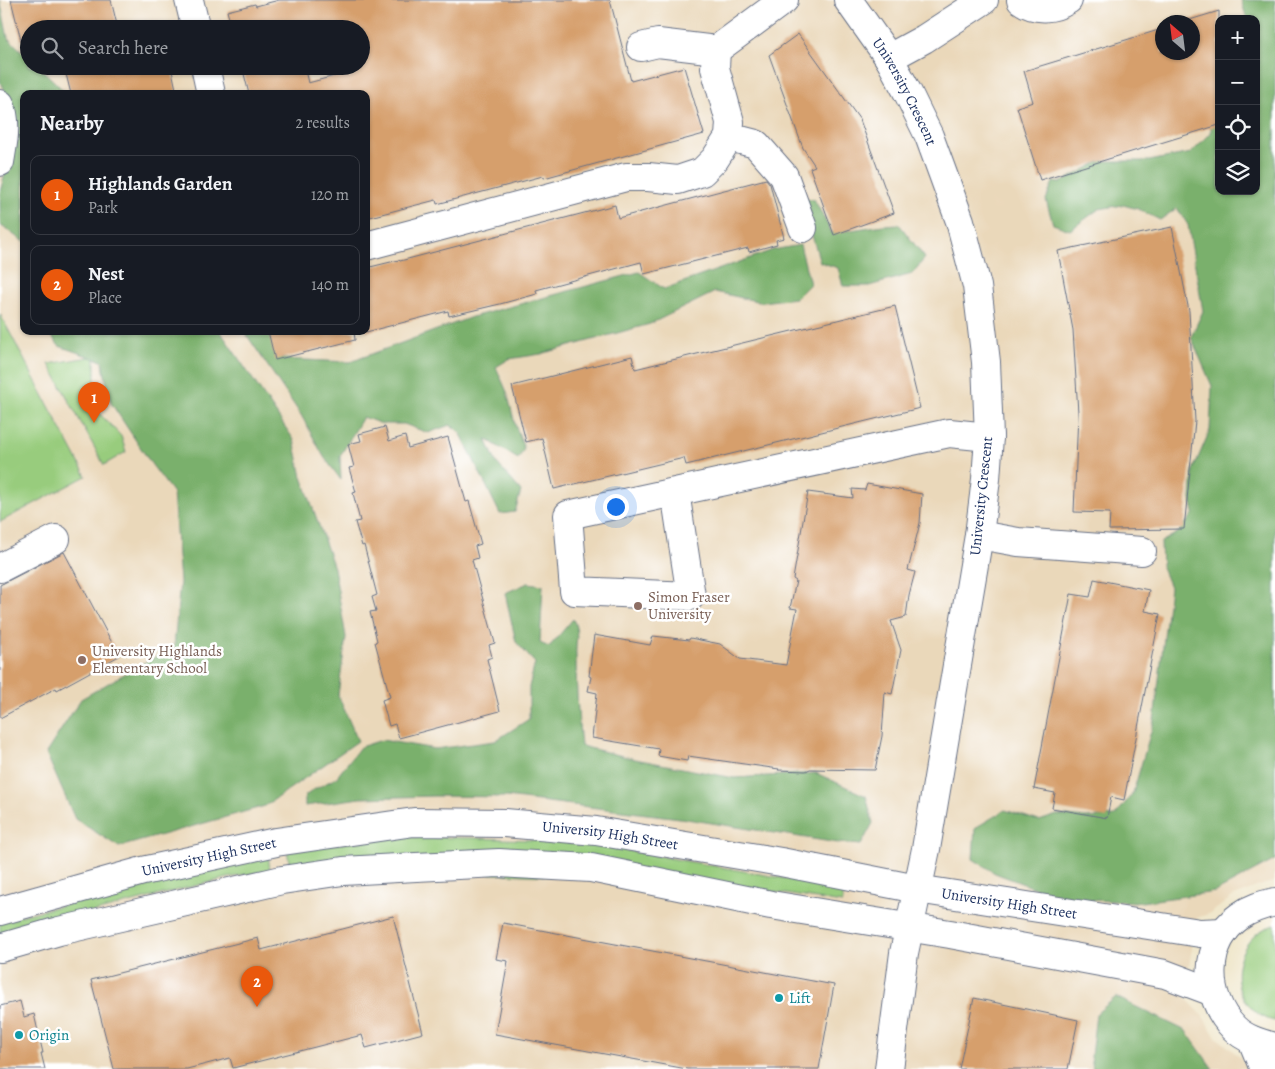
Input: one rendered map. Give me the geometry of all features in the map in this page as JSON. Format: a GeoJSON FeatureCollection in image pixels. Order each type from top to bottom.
{"type":"FeatureCollection","features":[{"type":"Feature","properties":{"kind":"street"},"geometry":{"type":"LineString","coordinates":[[189,0],[194,20]]}},
{"type":"Feature","properties":{"kind":"street"},"geometry":{"type":"LineString","coordinates":[[641,47],[658,43],[716,50],[784,0]]}},
{"type":"Feature","properties":{"kind":"street","name":"University Crescent"},"geometry":{"type":"LineString","coordinates":[[848,0],[889,58],[929,136],[960,221],[970,258],[977,286],[986,362],[988,436],[986,479],[979,535],[939,772],[904,954],[889,1069]]}},
{"type":"Feature","properties":{"kind":"street"},"geometry":{"type":"LineString","coordinates":[[889,58],[924,39],[984,0]]}},
{"type":"Feature","properties":{"kind":"street"},"geometry":{"type":"LineString","coordinates":[[1021,0],[1040,8],[1054,7],[1068,0]]}},
{"type":"Feature","properties":{"kind":"street"},"geometry":{"type":"LineString","coordinates":[[370,245],[626,177],[678,180],[702,172],[715,159],[729,137],[730,122],[716,68],[716,50]]}},
{"type":"Feature","properties":{"kind":"street"},"geometry":{"type":"LineString","coordinates":[[206,75],[210,90]]}},
{"type":"Feature","properties":{"kind":"street"},"geometry":{"type":"LineString","coordinates":[[0,104],[5,134],[0,162]]}},
{"type":"Feature","properties":{"kind":"street"},"geometry":{"type":"LineString","coordinates":[[729,137],[756,144],[784,176],[803,228]]}},
{"type":"Feature","properties":{"kind":"street"},"geometry":{"type":"LineString","coordinates":[[675,492],[691,596],[574,590],[568,515],[949,433],[988,436]]}},
{"type":"Feature","properties":{"kind":"street"},"geometry":{"type":"LineString","coordinates":[[979,535],[1018,542],[1142,551]]}},
{"type":"Feature","properties":{"kind":"street"},"geometry":{"type":"LineString","coordinates":[[0,568],[56,539]]}},
{"type":"Feature","properties":{"kind":"street","name":"University High Street"},"geometry":{"type":"LineString","coordinates":[[0,911],[143,871],[276,842],[414,822],[505,823],[596,831],[781,862],[917,889],[1200,933],[1224,932]]}},
{"type":"Feature","properties":{"kind":"street"},"geometry":{"type":"LineString","coordinates":[[0,948],[59,931],[282,880],[343,871],[416,866],[499,864],[591,868],[771,905],[950,934],[1165,974],[1213,992]]}},
{"type":"Feature","properties":{"kind":"street"},"geometry":{"type":"LineString","coordinates":[[1264,1069],[1263,1044],[1234,1028],[1221,1012],[1213,992],[1211,971],[1215,951],[1224,932],[1238,917],[1256,907],[1275,902]]}},
{"type":"Feature","properties":{"kind":"shaded area","name":"Simon Fraser University"},"geometry":{"type":"Polygon","coordinates":[[[0,0],[1275,0],[1275,881],[1232,897],[1211,913],[1197,918],[1184,996],[1202,1015],[1215,1036],[1240,1057],[1248,1069],[0,1069],[0,0]]]}},
{"type":"Feature","properties":{"kind":"green space"},"geometry":{"type":"Polygon","coordinates":[[[0,0],[8,38],[20,49],[20,75],[47,75],[63,90],[20,90],[20,239],[0,225],[0,192],[17,126],[0,81],[0,0]]]}},
{"type":"Feature","properties":{"kind":"green space"},"geometry":{"type":"Polygon","coordinates":[[[1241,0],[1275,0],[1275,860],[1215,892],[1141,902],[1063,899],[995,873],[973,859],[975,828],[1005,810],[1039,821],[1057,815],[1086,818],[1115,816],[1133,793],[1154,721],[1170,587],[1162,568],[1161,542],[1179,532],[1194,513],[1191,499],[1193,470],[1210,430],[1212,386],[1191,337],[1203,311],[1188,225],[1177,208],[1160,220],[1138,209],[1123,205],[1099,209],[1070,230],[1053,224],[1046,200],[1053,182],[1060,183],[1101,161],[1149,161],[1191,153],[1211,133],[1211,103],[1215,96],[1215,195],[1260,195],[1260,15],[1246,15],[1241,0]]]}},
{"type":"Feature","properties":{"kind":"green space"},"geometry":{"type":"Polygon","coordinates":[[[807,199],[814,199],[832,233],[899,224],[925,258],[912,274],[869,286],[843,286],[838,268],[820,262],[804,209],[807,199]]]}},
{"type":"Feature","properties":{"kind":"green space"},"geometry":{"type":"Polygon","coordinates":[[[800,245],[810,284],[796,298],[761,302],[715,292],[650,324],[541,354],[509,359],[496,367],[507,392],[524,449],[518,459],[486,439],[496,462],[521,491],[515,512],[500,514],[460,432],[450,425],[428,433],[404,424],[382,424],[363,417],[340,456],[341,480],[324,457],[301,415],[247,335],[272,335],[282,359],[350,362],[472,317],[639,272],[664,289],[773,250],[800,245]]]}},
{"type":"Feature","properties":{"kind":"green space"},"geometry":{"type":"Polygon","coordinates":[[[0,314],[86,476],[0,522],[0,314]]]}},
{"type":"Feature","properties":{"kind":"green space"},"geometry":{"type":"Polygon","coordinates":[[[51,335],[223,335],[294,440],[302,477],[334,568],[346,637],[338,695],[358,741],[265,806],[119,847],[75,819],[46,753],[81,699],[174,647],[180,582],[173,493],[111,403],[102,361],[59,346],[51,335]]]}},
{"type":"Feature","properties":{"kind":"green space"},"geometry":{"type":"Polygon","coordinates":[[[95,356],[95,409],[121,436],[126,452],[104,465],[49,364],[95,356]]]}},
{"type":"Feature","properties":{"kind":"green space"},"geometry":{"type":"Polygon","coordinates":[[[528,583],[543,585],[540,643],[549,647],[573,619],[575,624],[577,633],[577,690],[581,746],[635,759],[734,778],[816,773],[866,796],[873,823],[861,845],[680,818],[506,797],[360,798],[305,806],[305,796],[336,778],[360,747],[382,740],[435,749],[495,741],[529,719],[529,687],[535,663],[516,642],[505,593],[528,583]]]}},
{"type":"Feature","properties":{"kind":"green space"},"geometry":{"type":"Polygon","coordinates":[[[396,837],[532,840],[596,845],[839,888],[844,892],[842,903],[705,881],[290,867],[287,850],[396,837]]]}},
{"type":"Feature","properties":{"kind":"green space"},"geometry":{"type":"Polygon","coordinates":[[[268,854],[270,870],[186,888],[0,937],[0,921],[268,854]]]}},
{"type":"Feature","properties":{"kind":"green space"},"geometry":{"type":"Polygon","coordinates":[[[1275,925],[1275,1021],[1259,1014],[1244,999],[1237,977],[1238,965],[1247,944],[1264,929],[1275,925]]]}},
{"type":"Feature","properties":{"kind":"green space"},"geometry":{"type":"Polygon","coordinates":[[[1116,997],[1186,1031],[1213,1069],[1093,1069],[1091,1056],[1096,1014],[1116,997]]]}},
{"type":"Feature","properties":{"kind":"building"},"geometry":{"type":"Polygon","coordinates":[[[11,0],[111,0],[116,20],[20,20],[20,36],[11,0]]]}},
{"type":"Feature","properties":{"kind":"building"},"geometry":{"type":"Polygon","coordinates":[[[279,0],[610,0],[631,81],[684,67],[704,134],[544,178],[543,176],[437,204],[436,200],[370,217],[370,90],[248,90],[244,75],[306,75],[308,83],[338,75],[370,75],[370,20],[230,20],[227,11],[255,4],[256,6],[279,0]]]}},
{"type":"Feature","properties":{"kind":"building"},"geometry":{"type":"Polygon","coordinates":[[[1219,11],[1219,15],[1215,15],[1215,126],[1040,180],[1017,107],[1033,102],[1024,71],[1155,31],[1155,60],[1200,60],[1200,17],[1219,11]]]}},
{"type":"Feature","properties":{"kind":"building"},"geometry":{"type":"Polygon","coordinates":[[[798,34],[860,120],[894,213],[834,235],[810,168],[815,166],[803,148],[769,55],[798,34]]]}},
{"type":"Feature","properties":{"kind":"building"},"geometry":{"type":"Polygon","coordinates":[[[66,75],[173,75],[176,90],[70,90],[66,75]]]}},
{"type":"Feature","properties":{"kind":"building"},"geometry":{"type":"Polygon","coordinates":[[[766,179],[770,184],[784,238],[776,240],[777,244],[749,252],[748,248],[644,274],[641,262],[536,290],[537,294],[500,304],[449,316],[448,311],[370,331],[370,267],[400,261],[615,205],[618,218],[766,179]]]}},
{"type":"Feature","properties":{"kind":"building"},"geometry":{"type":"Polygon","coordinates":[[[1172,227],[1189,311],[1195,421],[1184,529],[1109,530],[1110,513],[1074,512],[1078,413],[1073,330],[1058,251],[1172,227]]]}},
{"type":"Feature","properties":{"kind":"building"},"geometry":{"type":"Polygon","coordinates":[[[895,306],[920,408],[686,465],[684,458],[554,489],[542,438],[526,442],[512,386],[632,356],[635,369],[895,306]]]}},
{"type":"Feature","properties":{"kind":"building"},"geometry":{"type":"Polygon","coordinates":[[[269,335],[354,335],[355,340],[275,360],[269,335]]]}},
{"type":"Feature","properties":{"kind":"building"},"geometry":{"type":"Polygon","coordinates":[[[385,427],[389,441],[405,436],[408,448],[448,437],[466,502],[469,501],[481,544],[475,546],[478,558],[472,560],[495,643],[489,645],[492,657],[487,659],[500,711],[399,738],[395,724],[389,726],[382,700],[390,697],[375,642],[377,641],[370,612],[376,611],[372,597],[377,595],[364,545],[362,546],[355,522],[360,521],[353,493],[356,492],[349,468],[354,467],[348,444],[361,441],[359,434],[385,427]]]}},
{"type":"Feature","properties":{"kind":"building"},"geometry":{"type":"Polygon","coordinates":[[[867,484],[922,494],[920,523],[908,570],[915,572],[906,617],[891,621],[901,650],[892,694],[885,692],[882,736],[875,770],[778,770],[688,756],[687,761],[658,756],[659,749],[592,738],[597,693],[588,691],[594,635],[650,645],[653,636],[689,640],[690,638],[720,644],[740,659],[786,665],[797,609],[790,608],[796,581],[793,579],[808,492],[853,498],[852,489],[865,490],[867,484]]]}},
{"type":"Feature","properties":{"kind":"building"},"geometry":{"type":"Polygon","coordinates":[[[64,552],[119,656],[57,690],[56,688],[0,718],[0,585],[64,552]]]}},
{"type":"Feature","properties":{"kind":"building"},"geometry":{"type":"Polygon","coordinates":[[[1094,579],[1149,590],[1145,611],[1160,614],[1124,800],[1111,797],[1107,818],[1052,808],[1055,793],[1034,789],[1071,594],[1090,597],[1094,579]]]}},
{"type":"Feature","properties":{"kind":"building"},"geometry":{"type":"Polygon","coordinates":[[[393,916],[423,1033],[366,1048],[362,1035],[233,1068],[230,1058],[187,1069],[114,1069],[91,980],[258,938],[261,950],[393,916]]]}},
{"type":"Feature","properties":{"kind":"building","name":"Lift"},"geometry":{"type":"Polygon","coordinates":[[[503,923],[834,985],[819,1069],[687,1069],[495,1034],[508,961],[496,959],[503,923]]]}},
{"type":"Feature","properties":{"kind":"building"},"geometry":{"type":"Polygon","coordinates":[[[974,998],[1078,1020],[1068,1069],[959,1069],[974,998]]]}},
{"type":"Feature","properties":{"kind":"building","name":"Origin"},"geometry":{"type":"Polygon","coordinates":[[[20,1001],[24,1017],[34,1014],[45,1069],[0,1069],[0,1006],[20,1001]]]}},
{"type":"Feature","properties":{"kind":"place","name":"Highlands Garden"},"geometry":{"type":"Point","coordinates":[94,423]}},
{"type":"Feature","properties":{"kind":"place","name":"Simon Fraser University"},"geometry":{"type":"Point","coordinates":[638,606]}},
{"type":"Feature","properties":{"kind":"place","name":"University Highlands Elementary School"},"geometry":{"type":"Point","coordinates":[82,660]}},
{"type":"Feature","properties":{"kind":"place","name":"Lift"},"geometry":{"type":"Point","coordinates":[779,998]}},
{"type":"Feature","properties":{"kind":"place","name":"Nest"},"geometry":{"type":"Point","coordinates":[257,1007]}},
{"type":"Feature","properties":{"kind":"place","name":"Origin"},"geometry":{"type":"Point","coordinates":[19,1035]}}]}
